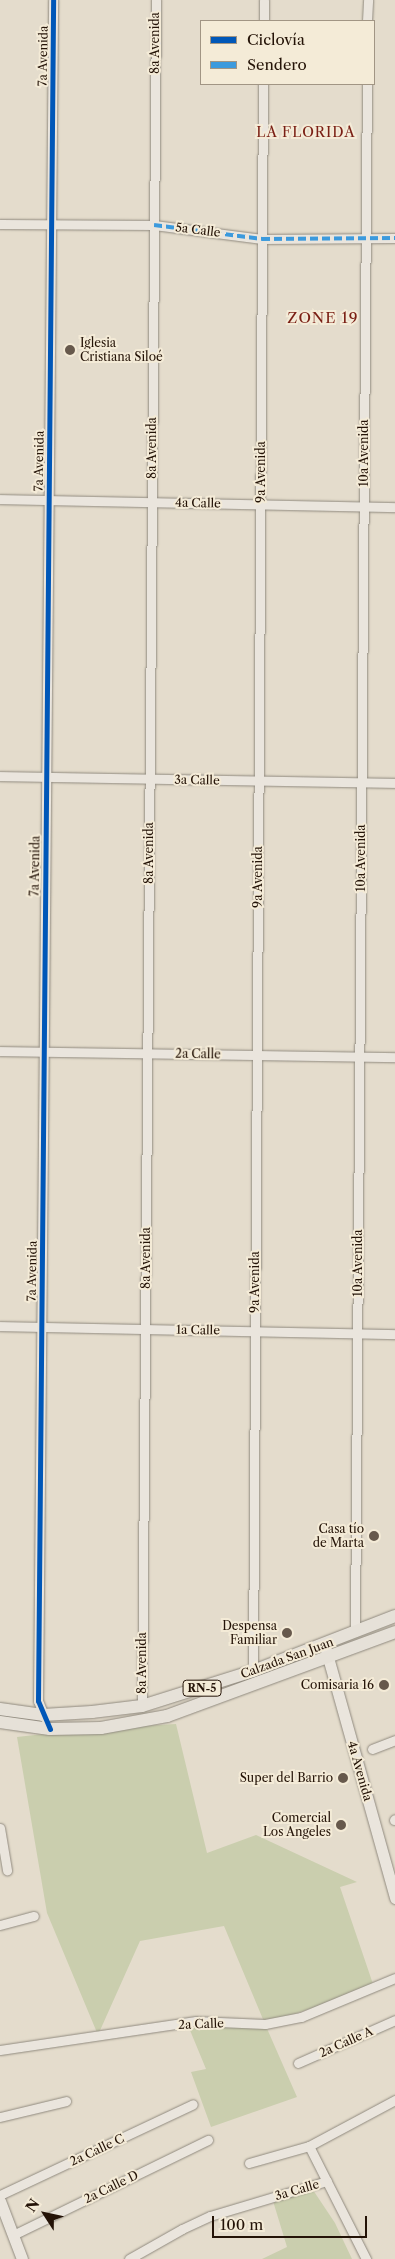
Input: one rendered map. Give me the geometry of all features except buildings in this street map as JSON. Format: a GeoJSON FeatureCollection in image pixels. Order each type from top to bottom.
{"type":"FeatureCollection","features":[{"type":"Feature","properties":{"kind":"main road","name":"Calzada San Juan"},"geometry":{"type":"LineString","coordinates":[[0,1709],[43,1715],[142,1706],[253,1671],[395,1616]]}},
{"type":"Feature","properties":{"kind":"main road"},"geometry":{"type":"LineString","coordinates":[[363,1644],[375,1633],[382,1621]]}},
{"type":"Feature","properties":{"kind":"main road","name":"Calzada San Juan"},"geometry":{"type":"LineString","coordinates":[[0,1722],[50,1729],[101,1728],[167,1716],[395,1632]]}},
{"type":"Feature","properties":{"kind":"street","name":"7a Avenida"},"geometry":{"type":"LineString","coordinates":[[50,1729],[38,1701],[53,0]]}},
{"type":"Feature","properties":{"kind":"street","name":"8a Avenida"},"geometry":{"type":"LineString","coordinates":[[142,1706],[156,0]]}},
{"type":"Feature","properties":{"kind":"street"},"geometry":{"type":"LineString","coordinates":[[264,0],[264,20]]}},
{"type":"Feature","properties":{"kind":"street"},"geometry":{"type":"LineString","coordinates":[[368,0],[368,20]]}},
{"type":"Feature","properties":{"kind":"street","name":"9a Avenida"},"geometry":{"type":"LineString","coordinates":[[253,1671],[263,85]]}},
{"type":"Feature","properties":{"kind":"street","name":"10a Avenida"},"geometry":{"type":"LineString","coordinates":[[356,1632],[367,85]]}},
{"type":"Feature","properties":{"kind":"street","name":"5a Calle"},"geometry":{"type":"LineString","coordinates":[[0,224],[154,225],[262,239],[395,238]]}},
{"type":"Feature","properties":{"kind":"street","name":"4a Calle"},"geometry":{"type":"LineString","coordinates":[[0,499],[395,507]]}},
{"type":"Feature","properties":{"kind":"street","name":"3a Calle"},"geometry":{"type":"LineString","coordinates":[[0,776],[395,783]]}},
{"type":"Feature","properties":{"kind":"street","name":"2a Calle"},"geometry":{"type":"LineString","coordinates":[[0,1051],[395,1056]]}},
{"type":"Feature","properties":{"kind":"street","name":"1a Calle"},"geometry":{"type":"LineString","coordinates":[[0,1326],[395,1334]]}},
{"type":"Feature","properties":{"kind":"street","name":"4a Avenida"},"geometry":{"type":"LineString","coordinates":[[324,1643],[395,1898]]}},
{"type":"Feature","properties":{"kind":"street"},"geometry":{"type":"LineString","coordinates":[[372,1748],[395,1740]]}},
{"type":"Feature","properties":{"kind":"street"},"geometry":{"type":"LineString","coordinates":[[0,1828],[7,1870]]}},
{"type":"Feature","properties":{"kind":"street"},"geometry":{"type":"LineString","coordinates":[[0,1925],[34,1916]]}},
{"type":"Feature","properties":{"kind":"street","name":"2a Calle"},"geometry":{"type":"LineString","coordinates":[[0,2050],[196,2022],[265,2024],[301,2017],[395,1978]]}},
{"type":"Feature","properties":{"kind":"street","name":"2a Calle A"},"geometry":{"type":"LineString","coordinates":[[298,2063],[395,2020]]}},
{"type":"Feature","properties":{"kind":"street"},"geometry":{"type":"LineString","coordinates":[[249,2162],[310,2146],[395,2100]]}},
{"type":"Feature","properties":{"kind":"street"},"geometry":{"type":"LineString","coordinates":[[0,2117],[66,2101]]}},
{"type":"Feature","properties":{"kind":"street","name":"2a Calle C"},"geometry":{"type":"LineString","coordinates":[[0,2195],[193,2104]]}},
{"type":"Feature","properties":{"kind":"street","name":"2a Calle D"},"geometry":{"type":"LineString","coordinates":[[13,2235],[208,2140]]}},
{"type":"Feature","properties":{"kind":"street"},"geometry":{"type":"LineString","coordinates":[[310,2146],[366,2259]]}},
{"type":"Feature","properties":{"kind":"street","name":"3a Calle"},"geometry":{"type":"LineString","coordinates":[[129,2259],[182,2229],[210,2216],[327,2182]]}},
{"type":"Feature","properties":{"kind":"street"},"geometry":{"type":"LineString","coordinates":[[0,2201],[22,2259]]}},
{"type":"Feature","properties":{"kind":"green space"},"geometry":{"type":"Polygon","coordinates":[[[176,1724],[207,1853],[256,1835],[357,1882],[340,1887],[374,1987],[265,2024],[224,1926],[140,1941],[98,2035],[47,1913],[17,1737],[89,1729],[176,1724]]]}},
{"type":"Feature","properties":{"kind":"green space"},"geometry":{"type":"Polygon","coordinates":[[[187,2023],[265,2024],[297,2097],[211,2127],[191,2072],[206,2069],[187,2023]]]}},
{"type":"Feature","properties":{"kind":"green space"},"geometry":{"type":"Polygon","coordinates":[[[313,2190],[335,2223],[352,2259],[262,2259],[287,2247],[273,2201],[313,2190]]]}},
{"type":"Feature","properties":{"kind":"marked path"},"geometry":{"type":"LineString","coordinates":[[154,225],[262,239],[395,238]]}},
{"type":"Feature","properties":{"kind":"cycle path"},"geometry":{"type":"LineString","coordinates":[[50,1729],[38,1701],[53,0]]}},
{"type":"Feature","properties":{"kind":"place","name":"Iglesia Cristiana Siloé"},"geometry":{"type":"Point","coordinates":[70,350]}},
{"type":"Feature","properties":{"kind":"place","name":"Casa tío de Marta"},"geometry":{"type":"Point","coordinates":[374,1536]}},
{"type":"Feature","properties":{"kind":"place","name":"Despensa Familiar"},"geometry":{"type":"Point","coordinates":[287,1633]}},
{"type":"Feature","properties":{"kind":"place","name":"Comisaria 16"},"geometry":{"type":"Point","coordinates":[384,1685]}},
{"type":"Feature","properties":{"kind":"place","name":"Super del Barrio"},"geometry":{"type":"Point","coordinates":[343,1778]}},
{"type":"Feature","properties":{"kind":"place","name":"Comercial Los Angeles"},"geometry":{"type":"Point","coordinates":[341,1825]}},
{"type":"Feature","properties":{"kind":"district","name":"LA FLORIDA"},"geometry":{"type":"Point","coordinates":[306,132]}},
{"type":"Feature","properties":{"kind":"district","name":"ZONE 19"},"geometry":{"type":"Point","coordinates":[323,318]}}]}
